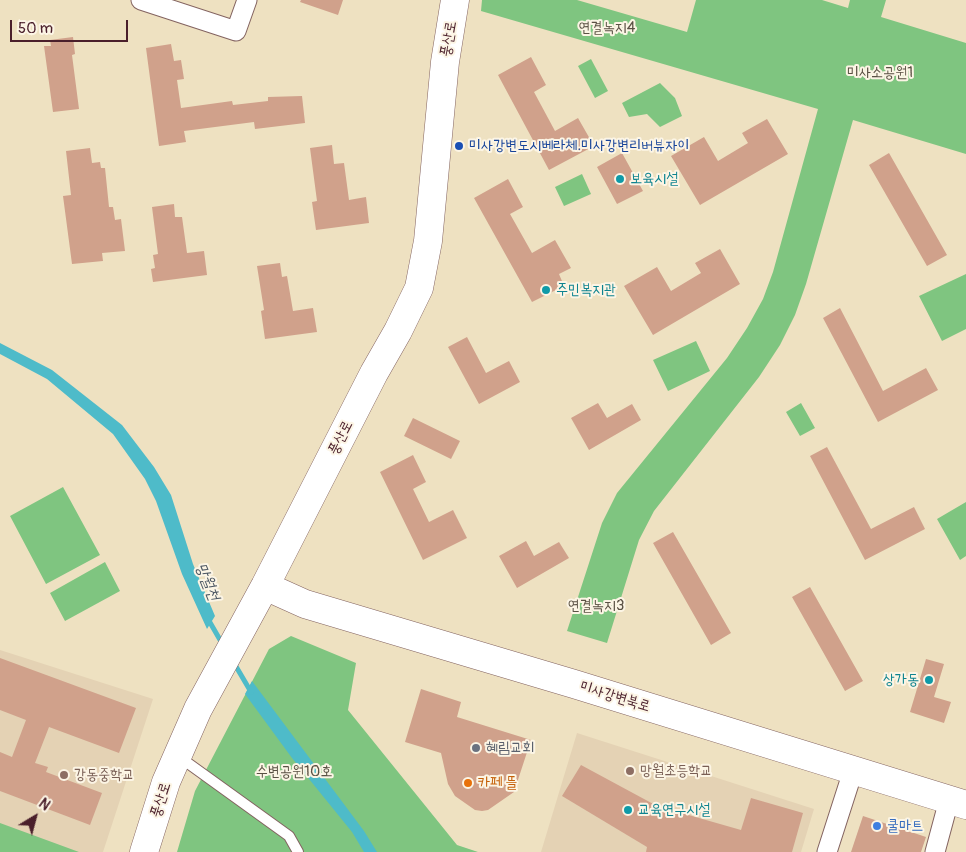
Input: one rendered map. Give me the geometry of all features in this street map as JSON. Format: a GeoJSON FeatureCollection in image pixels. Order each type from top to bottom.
{"type":"FeatureCollection","features":[{"type":"Feature","properties":{"kind":"street"},"geometry":{"type":"LineString","coordinates":[[141,0],[236,31],[247,0]]}},
{"type":"Feature","properties":{"kind":"street","name":"풍산로"},"geometry":{"type":"LineString","coordinates":[[144,852],[166,782],[198,709],[265,586],[419,288],[428,240],[445,62],[455,0]]}},
{"type":"Feature","properties":{"kind":"street","name":"미사강변북로"},"geometry":{"type":"LineString","coordinates":[[265,586],[305,604],[574,684],[958,803]]}},
{"type":"Feature","properties":{"kind":"street"},"geometry":{"type":"LineString","coordinates":[[827,852],[853,771]]}},
{"type":"Feature","properties":{"kind":"street"},"geometry":{"type":"LineString","coordinates":[[935,852],[958,803]]}},
{"type":"Feature","properties":{"kind":"lane"},"geometry":{"type":"LineString","coordinates":[[178,756],[289,836],[298,852]]}},
{"type":"Feature","properties":{"kind":"shaded area","name":"강동중학교"},"geometry":{"type":"Polygon","coordinates":[[[0,650],[153,699],[103,852],[0,852],[0,650]]]}},
{"type":"Feature","properties":{"kind":"shaded area","name":"망월초등학교"},"geometry":{"type":"Polygon","coordinates":[[[577,733],[814,809],[801,852],[541,852],[577,733]]]}},
{"type":"Feature","properties":{"kind":"green space"},"geometry":{"type":"Polygon","coordinates":[[[482,0],[577,0],[687,32],[696,0],[822,0],[848,8],[850,0],[886,0],[881,17],[966,43],[966,154],[853,120],[806,284],[795,315],[780,345],[759,377],[654,511],[639,540],[607,643],[567,631],[602,523],[617,493],[727,358],[763,299],[773,272],[818,109],[481,11],[482,0]]]}},
{"type":"Feature","properties":{"kind":"green space"},"geometry":{"type":"Polygon","coordinates":[[[591,59],[608,91],[595,98],[578,66],[591,59]]]}},
{"type":"Feature","properties":{"kind":"green space"},"geometry":{"type":"Polygon","coordinates":[[[660,83],[675,98],[682,116],[660,127],[647,114],[629,117],[622,103],[660,83]]]}},
{"type":"Feature","properties":{"kind":"green space"},"geometry":{"type":"Polygon","coordinates":[[[582,174],[591,194],[564,206],[555,187],[582,174]]]}},
{"type":"Feature","properties":{"kind":"green space"},"geometry":{"type":"Polygon","coordinates":[[[966,274],[966,329],[942,341],[919,296],[966,274]]]}},
{"type":"Feature","properties":{"kind":"green space"},"geometry":{"type":"Polygon","coordinates":[[[696,341],[710,371],[668,391],[653,360],[696,341]]]}},
{"type":"Feature","properties":{"kind":"green space"},"geometry":{"type":"Polygon","coordinates":[[[801,403],[815,428],[800,436],[786,412],[801,403]]]}},
{"type":"Feature","properties":{"kind":"green space"},"geometry":{"type":"Polygon","coordinates":[[[63,487],[100,555],[46,584],[10,516],[63,487]]]}},
{"type":"Feature","properties":{"kind":"green space"},"geometry":{"type":"Polygon","coordinates":[[[966,502],[966,556],[960,560],[937,519],[966,502]]]}},
{"type":"Feature","properties":{"kind":"green space"},"geometry":{"type":"Polygon","coordinates":[[[105,562],[120,591],[65,621],[50,593],[105,562]]]}},
{"type":"Feature","properties":{"kind":"green space","name":"수변공원10호"},"geometry":{"type":"Polygon","coordinates":[[[291,636],[356,663],[348,710],[457,845],[478,852],[177,852],[195,791],[269,649],[291,636]]]}},
{"type":"Feature","properties":{"kind":"green space"},"geometry":{"type":"Polygon","coordinates":[[[0,823],[79,852],[0,852],[0,823]]]}},
{"type":"Feature","properties":{"kind":"water"},"geometry":{"type":"Polygon","coordinates":[[[0,343],[52,370],[122,425],[154,467],[171,495],[193,564],[215,616],[207,629],[182,574],[156,501],[145,479],[113,434],[47,379],[0,354],[0,343]]]}},
{"type":"Feature","properties":{"kind":"water"},"geometry":{"type":"Polygon","coordinates":[[[252,681],[364,831],[377,852],[364,852],[352,832],[292,758],[245,694],[252,681]]]}},
{"type":"Feature","properties":{"kind":"building"},"geometry":{"type":"Polygon","coordinates":[[[301,0],[343,0],[338,15],[300,2],[301,0]]]}},
{"type":"Feature","properties":{"kind":"building"},"geometry":{"type":"Polygon","coordinates":[[[73,37],[75,54],[72,55],[79,109],[53,112],[44,46],[51,46],[50,40],[73,37]]]}},
{"type":"Feature","properties":{"kind":"building"},"geometry":{"type":"Polygon","coordinates":[[[171,44],[174,61],[181,60],[184,79],[177,80],[181,108],[232,101],[233,105],[268,101],[268,97],[302,96],[305,123],[255,129],[254,122],[184,131],[186,142],[159,146],[146,48],[171,44]]]}},
{"type":"Feature","properties":{"kind":"building"},"geometry":{"type":"Polygon","coordinates":[[[531,57],[546,85],[534,92],[555,131],[578,118],[594,146],[549,170],[498,75],[531,57]]]}},
{"type":"Feature","properties":{"kind":"building"},"geometry":{"type":"Polygon","coordinates":[[[767,119],[788,154],[700,205],[671,156],[704,137],[718,161],[748,143],[742,133],[767,119]]]}},
{"type":"Feature","properties":{"kind":"building"},"geometry":{"type":"Polygon","coordinates":[[[332,145],[334,164],[344,163],[349,200],[366,197],[369,223],[316,230],[312,202],[317,201],[310,148],[332,145]]]}},
{"type":"Feature","properties":{"kind":"building"},"geometry":{"type":"Polygon","coordinates":[[[90,148],[92,163],[100,162],[101,168],[105,168],[109,207],[113,207],[115,220],[121,219],[125,251],[102,253],[103,261],[72,264],[63,196],[71,195],[66,151],[90,148]]]}},
{"type":"Feature","properties":{"kind":"building","name":"보육시설"},"geometry":{"type":"Polygon","coordinates":[[[622,153],[643,191],[617,204],[597,167],[622,153]]]}},
{"type":"Feature","properties":{"kind":"building"},"geometry":{"type":"Polygon","coordinates":[[[889,153],[947,255],[927,266],[869,165],[889,153]]]}},
{"type":"Feature","properties":{"kind":"building"},"geometry":{"type":"Polygon","coordinates":[[[508,179],[523,207],[510,214],[532,253],[555,240],[571,268],[559,274],[564,286],[532,302],[474,198],[508,179]]]}},
{"type":"Feature","properties":{"kind":"building"},"geometry":{"type":"Polygon","coordinates":[[[174,204],[175,217],[182,217],[187,253],[204,251],[207,275],[153,282],[151,269],[155,268],[153,255],[158,254],[152,207],[174,204]]]}},
{"type":"Feature","properties":{"kind":"building"},"geometry":{"type":"Polygon","coordinates":[[[720,249],[740,284],[653,335],[624,286],[657,267],[671,291],[701,273],[695,263],[720,249]]]}},
{"type":"Feature","properties":{"kind":"building"},"geometry":{"type":"Polygon","coordinates":[[[280,263],[282,277],[287,276],[293,311],[313,308],[317,332],[265,339],[261,311],[264,310],[257,266],[280,263]]]}},
{"type":"Feature","properties":{"kind":"building"},"geometry":{"type":"Polygon","coordinates":[[[840,308],[883,391],[926,368],[938,390],[878,422],[823,318],[840,308]]]}},
{"type":"Feature","properties":{"kind":"building"},"geometry":{"type":"Polygon","coordinates":[[[467,337],[486,373],[509,361],[520,382],[479,404],[448,347],[467,337]]]}},
{"type":"Feature","properties":{"kind":"building"},"geometry":{"type":"Polygon","coordinates":[[[598,403],[607,418],[632,404],[641,420],[589,450],[571,418],[598,403]]]}},
{"type":"Feature","properties":{"kind":"building"},"geometry":{"type":"Polygon","coordinates":[[[413,418],[460,441],[451,459],[404,436],[413,418]]]}},
{"type":"Feature","properties":{"kind":"building"},"geometry":{"type":"Polygon","coordinates":[[[827,447],[871,529],[914,507],[925,529],[865,560],[810,456],[827,447]]]}},
{"type":"Feature","properties":{"kind":"building"},"geometry":{"type":"Polygon","coordinates":[[[413,455],[426,482],[413,489],[429,522],[453,510],[467,538],[423,560],[380,472],[413,455]]]}},
{"type":"Feature","properties":{"kind":"building"},"geometry":{"type":"Polygon","coordinates":[[[673,532],[731,633],[711,645],[653,543],[673,532]]]}},
{"type":"Feature","properties":{"kind":"building"},"geometry":{"type":"Polygon","coordinates":[[[526,541],[534,556],[559,542],[569,558],[517,588],[499,556],[526,541]]]}},
{"type":"Feature","properties":{"kind":"building"},"geometry":{"type":"Polygon","coordinates":[[[810,587],[863,681],[845,691],[792,597],[810,587]]]}},
{"type":"Feature","properties":{"kind":"building"},"geometry":{"type":"Polygon","coordinates":[[[0,658],[136,708],[119,753],[49,727],[35,763],[48,767],[46,772],[102,793],[90,825],[0,791],[0,752],[12,757],[26,720],[0,710],[0,658]]]}},
{"type":"Feature","properties":{"kind":"building","name":"상가동"},"geometry":{"type":"Polygon","coordinates":[[[926,659],[944,664],[934,697],[951,702],[944,723],[910,712],[926,659]]]}},
{"type":"Feature","properties":{"kind":"building","name":"혜림교회"},"geometry":{"type":"Polygon","coordinates":[[[421,689],[461,702],[457,717],[531,740],[514,792],[488,810],[475,810],[455,796],[448,784],[441,753],[405,742],[421,689]]]}},
{"type":"Feature","properties":{"kind":"building","name":"교육연구시설"},"geometry":{"type":"Polygon","coordinates":[[[581,765],[657,806],[741,830],[751,798],[803,813],[792,852],[646,852],[647,847],[562,796],[581,765]]]}},
{"type":"Feature","properties":{"kind":"building","name":"쿨마트"},"geometry":{"type":"Polygon","coordinates":[[[863,816],[926,837],[921,852],[851,852],[863,816]]]}},
{"type":"Feature","properties":{"kind":"waterway","name":"망월천"},"geometry":{"type":"LineString","coordinates":[[208,619],[223,645]]}},
{"type":"Feature","properties":{"kind":"waterway","name":"망월천"},"geometry":{"type":"LineString","coordinates":[[234,663],[251,692]]}},
{"type":"Feature","properties":{"kind":"place","name":"미사강변도시베라체.미사강변리버뷰자이"},"geometry":{"type":"Point","coordinates":[459,146]}},
{"type":"Feature","properties":{"kind":"place","name":"보육시설"},"geometry":{"type":"Point","coordinates":[620,179]}},
{"type":"Feature","properties":{"kind":"place","name":"주민복지관"},"geometry":{"type":"Point","coordinates":[546,290]}},
{"type":"Feature","properties":{"kind":"place","name":"상가동"},"geometry":{"type":"Point","coordinates":[929,680]}},
{"type":"Feature","properties":{"kind":"place","name":"혜림교회"},"geometry":{"type":"Point","coordinates":[476,748]}},
{"type":"Feature","properties":{"kind":"place","name":"망월초등학교"},"geometry":{"type":"Point","coordinates":[630,771]}},
{"type":"Feature","properties":{"kind":"place","name":"강동중학교"},"geometry":{"type":"Point","coordinates":[64,775]}},
{"type":"Feature","properties":{"kind":"place","name":"카페 뜰"},"geometry":{"type":"Point","coordinates":[468,783]}},
{"type":"Feature","properties":{"kind":"place","name":"교육연구시설"},"geometry":{"type":"Point","coordinates":[628,810]}},
{"type":"Feature","properties":{"kind":"place","name":"쿨마트"},"geometry":{"type":"Point","coordinates":[877,826]}},
{"type":"Feature","properties":{"kind":"park label","name":"연결녹지4"},"geometry":{"type":"Point","coordinates":[607,28]}},
{"type":"Feature","properties":{"kind":"park label","name":"미사소공원1"},"geometry":{"type":"Point","coordinates":[880,73]}},
{"type":"Feature","properties":{"kind":"park label","name":"연결녹지3"},"geometry":{"type":"Point","coordinates":[596,606]}}]}
